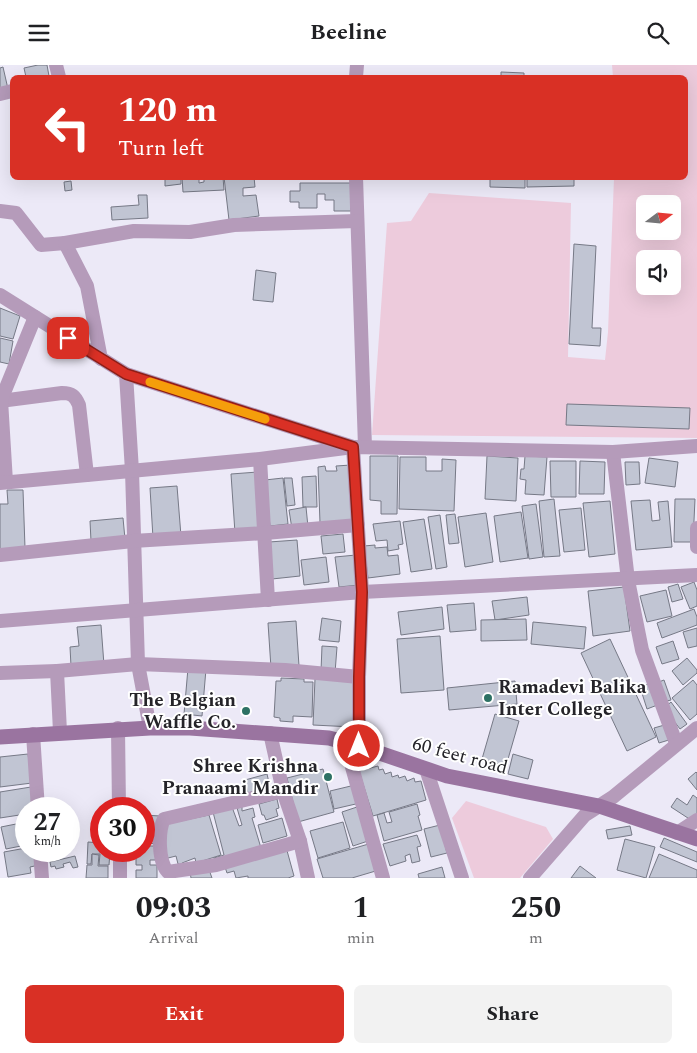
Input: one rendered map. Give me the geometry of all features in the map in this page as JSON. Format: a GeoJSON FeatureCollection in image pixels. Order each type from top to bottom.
{"type":"FeatureCollection","features":[{"type":"Feature","properties":{"kind":"street"},"geometry":{"type":"LineString","coordinates":[[356,180],[358,525],[362,592],[359,677],[352,744],[383,878]]}},
{"type":"Feature","properties":{"kind":"street"},"geometry":{"type":"LineString","coordinates":[[0,211],[16,213],[41,245],[66,243],[134,231],[190,232],[234,225],[357,221]]}},
{"type":"Feature","properties":{"kind":"street"},"geometry":{"type":"LineString","coordinates":[[66,243],[87,286],[102,359]]}},
{"type":"Feature","properties":{"kind":"street"},"geometry":{"type":"LineString","coordinates":[[0,295],[126,374],[359,447]]}},
{"type":"Feature","properties":{"kind":"street"},"geometry":{"type":"LineString","coordinates":[[35,317],[1,400],[3,482],[260,459],[359,447],[613,452],[697,446]]}},
{"type":"Feature","properties":{"kind":"street"},"geometry":{"type":"LineString","coordinates":[[126,374],[132,471],[138,663],[150,728]]}},
{"type":"Feature","properties":{"kind":"street"},"geometry":{"type":"LineString","coordinates":[[1,400],[62,393],[70,393],[76,397],[79,405],[87,475]]}},
{"type":"Feature","properties":{"kind":"street"},"geometry":{"type":"LineString","coordinates":[[613,452],[628,580],[642,650],[676,743]]}},
{"type":"Feature","properties":{"kind":"street"},"geometry":{"type":"LineString","coordinates":[[260,459],[268,600]]}},
{"type":"Feature","properties":{"kind":"street"},"geometry":{"type":"LineString","coordinates":[[0,555],[133,541],[358,525]]}},
{"type":"Feature","properties":{"kind":"street"},"geometry":{"type":"LineString","coordinates":[[697,528],[697,547]]}},
{"type":"Feature","properties":{"kind":"street"},"geometry":{"type":"LineString","coordinates":[[0,621],[362,592],[697,575]]}},
{"type":"Feature","properties":{"kind":"street"},"geometry":{"type":"LineString","coordinates":[[0,673],[57,671],[138,663],[285,670],[359,677]]}},
{"type":"Feature","properties":{"kind":"street"},"geometry":{"type":"LineString","coordinates":[[57,671],[60,732]]}},
{"type":"Feature","properties":{"kind":"street","name":"60 feet road"},"geometry":{"type":"LineString","coordinates":[[0,737],[150,728],[270,733],[329,739],[352,744],[466,781],[599,806],[697,839]]}},
{"type":"Feature","properties":{"kind":"street"},"geometry":{"type":"LineString","coordinates":[[530,878],[574,825],[585,815],[613,797],[676,743],[697,728]]}},
{"type":"Feature","properties":{"kind":"street"},"geometry":{"type":"LineString","coordinates":[[118,729],[119,797]]}},
{"type":"Feature","properties":{"kind":"street"},"geometry":{"type":"LineString","coordinates":[[270,733],[283,791],[300,841],[308,878]]}},
{"type":"Feature","properties":{"kind":"street"},"geometry":{"type":"LineString","coordinates":[[33,734],[37,797]]}},
{"type":"Feature","properties":{"kind":"street"},"geometry":{"type":"LineString","coordinates":[[426,769],[462,878]]}},
{"type":"Feature","properties":{"kind":"street"},"geometry":{"type":"LineString","coordinates":[[283,791],[164,819],[160,842],[163,866],[168,871],[216,865],[300,841]]}},
{"type":"Feature","properties":{"kind":"street"},"geometry":{"type":"LineString","coordinates":[[678,833],[697,821]]}},
{"type":"Feature","properties":{"kind":"street"},"geometry":{"type":"LineString","coordinates":[[41,862],[42,878]]}},
{"type":"Feature","properties":{"kind":"street"},"geometry":{"type":"LineString","coordinates":[[120,862],[120,878]]}},
{"type":"Feature","properties":{"kind":"shaded area"},"geometry":{"type":"Polygon","coordinates":[[[612,65],[697,65],[697,438],[372,435],[387,223],[411,221],[429,193],[571,203],[568,357],[605,360],[608,332],[614,180],[688,180],[688,75],[613,75],[612,65]]]}},
{"type":"Feature","properties":{"kind":"shaded area"},"geometry":{"type":"Polygon","coordinates":[[[466,801],[546,827],[553,839],[520,878],[474,878],[452,818],[466,801]]]}},
{"type":"Feature","properties":{"kind":"building"},"geometry":{"type":"Polygon","coordinates":[[[47,65],[49,75],[26,75],[24,68],[47,65]]]}},
{"type":"Feature","properties":{"kind":"building"},"geometry":{"type":"Polygon","coordinates":[[[3,67],[8,89],[0,91],[0,68],[3,67]]]}},
{"type":"Feature","properties":{"kind":"building"},"geometry":{"type":"Polygon","coordinates":[[[501,72],[524,73],[524,75],[501,75],[501,72]]]}},
{"type":"Feature","properties":{"kind":"building"},"geometry":{"type":"Polygon","coordinates":[[[165,180],[181,180],[181,184],[165,186],[165,180]]]}},
{"type":"Feature","properties":{"kind":"building"},"geometry":{"type":"Polygon","coordinates":[[[182,180],[199,180],[199,183],[204,182],[204,180],[223,180],[224,190],[183,192],[182,180]]]}},
{"type":"Feature","properties":{"kind":"building"},"geometry":{"type":"Polygon","coordinates":[[[224,180],[254,180],[255,187],[243,188],[243,196],[256,195],[259,216],[229,220],[224,180]]]}},
{"type":"Feature","properties":{"kind":"building"},"geometry":{"type":"Polygon","coordinates":[[[490,180],[525,180],[525,188],[490,187],[490,180]]]}},
{"type":"Feature","properties":{"kind":"building"},"geometry":{"type":"Polygon","coordinates":[[[527,180],[574,180],[574,186],[527,187],[527,180]]]}},
{"type":"Feature","properties":{"kind":"building"},"geometry":{"type":"Polygon","coordinates":[[[71,181],[72,190],[65,191],[64,182],[71,181]]]}},
{"type":"Feature","properties":{"kind":"building"},"geometry":{"type":"Polygon","coordinates":[[[300,183],[351,183],[351,211],[334,211],[334,200],[325,200],[325,194],[317,194],[317,208],[299,208],[299,202],[290,202],[290,191],[300,191],[300,183]]]}},
{"type":"Feature","properties":{"kind":"building"},"geometry":{"type":"Polygon","coordinates":[[[138,195],[147,195],[148,218],[112,220],[111,207],[139,205],[138,195]]]}},
{"type":"Feature","properties":{"kind":"building"},"geometry":{"type":"Polygon","coordinates":[[[574,244],[596,246],[592,328],[601,328],[600,346],[569,344],[574,244]]]}},
{"type":"Feature","properties":{"kind":"building"},"geometry":{"type":"Polygon","coordinates":[[[256,270],[276,273],[273,302],[253,300],[256,270]]]}},
{"type":"Feature","properties":{"kind":"building"},"geometry":{"type":"Polygon","coordinates":[[[0,308],[20,316],[13,339],[0,336],[0,308]]]}},
{"type":"Feature","properties":{"kind":"building"},"geometry":{"type":"Polygon","coordinates":[[[0,338],[13,341],[9,364],[0,362],[0,338]]]}},
{"type":"Feature","properties":{"kind":"building"},"geometry":{"type":"Polygon","coordinates":[[[567,404],[690,408],[689,429],[566,425],[567,404]]]}},
{"type":"Feature","properties":{"kind":"building"},"geometry":{"type":"Polygon","coordinates":[[[370,456],[398,456],[397,514],[381,514],[381,501],[370,500],[370,456]]]}},
{"type":"Feature","properties":{"kind":"building"},"geometry":{"type":"Polygon","coordinates":[[[487,456],[518,458],[516,501],[485,499],[487,456]]]}},
{"type":"Feature","properties":{"kind":"building"},"geometry":{"type":"Polygon","coordinates":[[[525,456],[547,457],[544,495],[525,494],[526,480],[520,479],[521,469],[524,469],[525,456]]]}},
{"type":"Feature","properties":{"kind":"building"},"geometry":{"type":"Polygon","coordinates":[[[400,457],[426,457],[426,471],[442,471],[442,459],[456,460],[454,511],[399,509],[400,457]]]}},
{"type":"Feature","properties":{"kind":"building"},"geometry":{"type":"Polygon","coordinates":[[[649,458],[678,462],[675,487],[645,483],[649,458]]]}},
{"type":"Feature","properties":{"kind":"building"},"geometry":{"type":"Polygon","coordinates":[[[550,461],[576,461],[576,497],[551,497],[550,461]]]}},
{"type":"Feature","properties":{"kind":"building"},"geometry":{"type":"Polygon","coordinates":[[[580,461],[605,462],[604,494],[579,494],[580,461]]]}},
{"type":"Feature","properties":{"kind":"building"},"geometry":{"type":"Polygon","coordinates":[[[625,462],[639,462],[640,484],[626,485],[625,462]]]}},
{"type":"Feature","properties":{"kind":"building"},"geometry":{"type":"Polygon","coordinates":[[[351,465],[352,522],[320,523],[318,467],[325,466],[326,471],[337,471],[336,466],[351,465]]]}},
{"type":"Feature","properties":{"kind":"building"},"geometry":{"type":"Polygon","coordinates":[[[258,472],[262,531],[235,533],[231,474],[258,472]]]}},
{"type":"Feature","properties":{"kind":"building"},"geometry":{"type":"Polygon","coordinates":[[[316,476],[317,507],[303,507],[302,477],[316,476]]]}},
{"type":"Feature","properties":{"kind":"building"},"geometry":{"type":"Polygon","coordinates":[[[283,478],[288,524],[270,526],[265,480],[283,478]]]}},
{"type":"Feature","properties":{"kind":"building"},"geometry":{"type":"Polygon","coordinates":[[[284,478],[292,478],[295,505],[287,506],[284,478]]]}},
{"type":"Feature","properties":{"kind":"building"},"geometry":{"type":"Polygon","coordinates":[[[177,486],[181,536],[153,538],[150,488],[177,486]]]}},
{"type":"Feature","properties":{"kind":"building"},"geometry":{"type":"Polygon","coordinates":[[[7,490],[23,490],[25,548],[0,550],[0,504],[8,504],[7,490]]]}},
{"type":"Feature","properties":{"kind":"building"},"geometry":{"type":"Polygon","coordinates":[[[554,499],[560,556],[544,557],[539,501],[554,499]]]}},
{"type":"Feature","properties":{"kind":"building"},"geometry":{"type":"Polygon","coordinates":[[[675,499],[695,499],[693,542],[674,542],[675,499]]]}},
{"type":"Feature","properties":{"kind":"building"},"geometry":{"type":"Polygon","coordinates":[[[650,500],[652,521],[660,520],[658,502],[668,501],[672,547],[636,550],[631,501],[650,500]]]}},
{"type":"Feature","properties":{"kind":"building"},"geometry":{"type":"Polygon","coordinates":[[[610,501],[615,554],[589,557],[583,503],[610,501]]]}},
{"type":"Feature","properties":{"kind":"building"},"geometry":{"type":"Polygon","coordinates":[[[536,504],[543,557],[529,559],[522,506],[536,504]]]}},
{"type":"Feature","properties":{"kind":"building"},"geometry":{"type":"Polygon","coordinates":[[[306,507],[308,527],[292,529],[289,510],[306,507]]]}},
{"type":"Feature","properties":{"kind":"building"},"geometry":{"type":"Polygon","coordinates":[[[581,508],[585,550],[564,552],[559,510],[581,508]]]}},
{"type":"Feature","properties":{"kind":"building"},"geometry":{"type":"Polygon","coordinates":[[[521,512],[528,558],[500,562],[494,516],[521,512]]]}},
{"type":"Feature","properties":{"kind":"building"},"geometry":{"type":"Polygon","coordinates":[[[486,513],[493,562],[465,567],[458,517],[486,513]]]}},
{"type":"Feature","properties":{"kind":"building"},"geometry":{"type":"Polygon","coordinates":[[[455,514],[459,543],[449,544],[446,515],[455,514]]]}},
{"type":"Feature","properties":{"kind":"building"},"geometry":{"type":"Polygon","coordinates":[[[440,515],[447,567],[436,569],[428,517],[440,515]]]}},
{"type":"Feature","properties":{"kind":"building"},"geometry":{"type":"Polygon","coordinates":[[[123,518],[125,539],[91,541],[90,521],[123,518]]]}},
{"type":"Feature","properties":{"kind":"building"},"geometry":{"type":"Polygon","coordinates":[[[424,519],[432,569],[411,572],[403,522],[424,519]]]}},
{"type":"Feature","properties":{"kind":"building"},"geometry":{"type":"Polygon","coordinates":[[[400,521],[403,544],[398,545],[399,549],[388,551],[387,540],[376,541],[373,524],[400,521]]]}},
{"type":"Feature","properties":{"kind":"building"},"geometry":{"type":"Polygon","coordinates":[[[343,534],[345,552],[323,554],[321,536],[343,534]]]}},
{"type":"Feature","properties":{"kind":"building"},"geometry":{"type":"Polygon","coordinates":[[[297,540],[300,576],[272,579],[269,542],[297,540]]]}},
{"type":"Feature","properties":{"kind":"building"},"geometry":{"type":"Polygon","coordinates":[[[375,545],[375,548],[387,547],[388,556],[398,555],[400,574],[368,578],[364,546],[375,545]]]}},
{"type":"Feature","properties":{"kind":"building"},"geometry":{"type":"Polygon","coordinates":[[[356,555],[359,585],[339,587],[335,557],[356,555]]]}},
{"type":"Feature","properties":{"kind":"building"},"geometry":{"type":"Polygon","coordinates":[[[326,557],[329,582],[304,585],[301,560],[326,557]]]}},
{"type":"Feature","properties":{"kind":"building"},"geometry":{"type":"Polygon","coordinates":[[[694,582],[697,590],[697,606],[690,609],[681,587],[694,582]]]}},
{"type":"Feature","properties":{"kind":"building"},"geometry":{"type":"Polygon","coordinates":[[[678,584],[683,599],[672,602],[668,587],[678,584]]]}},
{"type":"Feature","properties":{"kind":"building"},"geometry":{"type":"Polygon","coordinates":[[[624,587],[630,631],[593,636],[588,591],[624,587]]]}},
{"type":"Feature","properties":{"kind":"building"},"geometry":{"type":"Polygon","coordinates":[[[666,590],[672,616],[647,622],[640,596],[666,590]]]}},
{"type":"Feature","properties":{"kind":"building"},"geometry":{"type":"Polygon","coordinates":[[[527,597],[529,615],[495,620],[492,601],[527,597]]]}},
{"type":"Feature","properties":{"kind":"building"},"geometry":{"type":"Polygon","coordinates":[[[474,603],[476,630],[450,632],[447,605],[474,603]]]}},
{"type":"Feature","properties":{"kind":"building"},"geometry":{"type":"Polygon","coordinates":[[[442,607],[444,629],[401,635],[398,612],[442,607]]]}},
{"type":"Feature","properties":{"kind":"building"},"geometry":{"type":"Polygon","coordinates":[[[694,609],[697,625],[662,638],[657,623],[694,609]]]}},
{"type":"Feature","properties":{"kind":"building"},"geometry":{"type":"Polygon","coordinates":[[[322,618],[341,621],[339,642],[319,640],[322,618]]]}},
{"type":"Feature","properties":{"kind":"building"},"geometry":{"type":"Polygon","coordinates":[[[526,619],[527,640],[481,641],[481,620],[526,619]]]}},
{"type":"Feature","properties":{"kind":"building"},"geometry":{"type":"Polygon","coordinates":[[[296,621],[299,666],[271,668],[268,623],[296,621]]]}},
{"type":"Feature","properties":{"kind":"building"},"geometry":{"type":"Polygon","coordinates":[[[533,622],[586,627],[584,649],[531,644],[533,622]]]}},
{"type":"Feature","properties":{"kind":"building"},"geometry":{"type":"Polygon","coordinates":[[[101,625],[104,665],[71,666],[70,647],[79,646],[77,627],[101,625]]]}},
{"type":"Feature","properties":{"kind":"building"},"geometry":{"type":"Polygon","coordinates":[[[697,628],[697,646],[688,648],[683,632],[697,628]]]}},
{"type":"Feature","properties":{"kind":"building"},"geometry":{"type":"Polygon","coordinates":[[[440,636],[444,690],[401,693],[397,639],[440,636]]]}},
{"type":"Feature","properties":{"kind":"building"},"geometry":{"type":"Polygon","coordinates":[[[610,639],[656,737],[627,751],[581,653],[610,639]]]}},
{"type":"Feature","properties":{"kind":"building"},"geometry":{"type":"Polygon","coordinates":[[[673,641],[679,659],[662,664],[656,647],[673,641]]]}},
{"type":"Feature","properties":{"kind":"building"},"geometry":{"type":"Polygon","coordinates":[[[322,646],[337,647],[335,673],[321,671],[322,646]]]}},
{"type":"Feature","properties":{"kind":"building"},"geometry":{"type":"Polygon","coordinates":[[[687,658],[697,670],[697,673],[683,685],[672,671],[687,658]]]}},
{"type":"Feature","properties":{"kind":"building"},"geometry":{"type":"Polygon","coordinates":[[[188,668],[206,669],[202,716],[184,714],[188,668]]]}},
{"type":"Feature","properties":{"kind":"building"},"geometry":{"type":"Polygon","coordinates":[[[281,678],[304,679],[304,682],[313,682],[312,717],[293,716],[293,722],[280,721],[280,718],[274,717],[276,681],[281,681],[281,678]]]}},
{"type":"Feature","properties":{"kind":"building"},"geometry":{"type":"Polygon","coordinates":[[[315,679],[354,680],[353,727],[313,725],[315,679]]]}},
{"type":"Feature","properties":{"kind":"building"},"geometry":{"type":"Polygon","coordinates":[[[664,680],[671,700],[663,702],[656,683],[664,680]]]}},
{"type":"Feature","properties":{"kind":"building"},"geometry":{"type":"Polygon","coordinates":[[[693,680],[697,685],[697,714],[690,720],[672,698],[693,680]]]}},
{"type":"Feature","properties":{"kind":"building"},"geometry":{"type":"Polygon","coordinates":[[[515,681],[517,704],[449,710],[447,688],[515,681]]]}},
{"type":"Feature","properties":{"kind":"building"},"geometry":{"type":"Polygon","coordinates":[[[653,682],[660,704],[647,709],[640,687],[653,682]]]}},
{"type":"Feature","properties":{"kind":"building"},"geometry":{"type":"Polygon","coordinates":[[[671,702],[687,724],[680,729],[664,708],[671,702]]]}},
{"type":"Feature","properties":{"kind":"building"},"geometry":{"type":"Polygon","coordinates":[[[495,714],[519,721],[506,766],[482,759],[495,714]]]}},
{"type":"Feature","properties":{"kind":"building"},"geometry":{"type":"Polygon","coordinates":[[[668,724],[672,739],[659,743],[654,728],[668,724]]]}},
{"type":"Feature","properties":{"kind":"building"},"geometry":{"type":"Polygon","coordinates":[[[28,754],[32,783],[0,787],[0,757],[28,754]]]}},
{"type":"Feature","properties":{"kind":"building"},"geometry":{"type":"Polygon","coordinates":[[[513,754],[533,760],[528,779],[508,774],[513,754]]]}},
{"type":"Feature","properties":{"kind":"building"},"geometry":{"type":"Polygon","coordinates":[[[378,766],[379,770],[383,769],[385,774],[391,772],[392,777],[398,775],[399,778],[405,776],[407,781],[414,778],[415,782],[421,781],[426,800],[373,816],[359,771],[378,766]]]}},
{"type":"Feature","properties":{"kind":"building"},"geometry":{"type":"Polygon","coordinates":[[[323,769],[334,812],[298,822],[287,778],[323,769]]]}},
{"type":"Feature","properties":{"kind":"building"},"geometry":{"type":"Polygon","coordinates":[[[697,773],[697,790],[688,779],[697,773]]]}},
{"type":"Feature","properties":{"kind":"building"},"geometry":{"type":"Polygon","coordinates":[[[267,774],[270,787],[248,793],[245,780],[267,774]]]}},
{"type":"Feature","properties":{"kind":"building"},"geometry":{"type":"Polygon","coordinates":[[[355,785],[360,803],[334,809],[330,791],[355,785]]]}},
{"type":"Feature","properties":{"kind":"building"},"geometry":{"type":"Polygon","coordinates":[[[31,787],[32,797],[15,797],[15,816],[0,818],[0,792],[31,787]]]}},
{"type":"Feature","properties":{"kind":"building"},"geometry":{"type":"Polygon","coordinates":[[[693,795],[697,798],[697,818],[694,822],[671,807],[677,798],[687,805],[693,795]]]}},
{"type":"Feature","properties":{"kind":"building"},"geometry":{"type":"Polygon","coordinates":[[[277,799],[279,808],[276,809],[278,816],[266,820],[264,815],[262,815],[259,804],[277,799]]]}},
{"type":"Feature","properties":{"kind":"building"},"geometry":{"type":"Polygon","coordinates":[[[417,804],[422,830],[384,841],[377,815],[384,813],[387,823],[392,822],[389,812],[417,804]]]}},
{"type":"Feature","properties":{"kind":"building"},"geometry":{"type":"Polygon","coordinates":[[[360,806],[371,840],[353,846],[342,812],[360,806]]]}},
{"type":"Feature","properties":{"kind":"building"},"geometry":{"type":"Polygon","coordinates":[[[232,807],[239,826],[242,825],[237,808],[242,807],[242,811],[253,808],[255,817],[252,818],[261,848],[216,864],[214,858],[224,855],[213,812],[232,807]]]}},
{"type":"Feature","properties":{"kind":"building"},"geometry":{"type":"Polygon","coordinates":[[[209,815],[221,855],[196,863],[195,858],[182,863],[182,865],[178,864],[176,856],[164,859],[166,824],[209,815]]]}},
{"type":"Feature","properties":{"kind":"building"},"geometry":{"type":"Polygon","coordinates":[[[155,816],[160,816],[158,844],[155,844],[155,816]]]}},
{"type":"Feature","properties":{"kind":"building"},"geometry":{"type":"Polygon","coordinates":[[[282,818],[287,836],[263,843],[258,825],[282,818]]]}},
{"type":"Feature","properties":{"kind":"building"},"geometry":{"type":"Polygon","coordinates":[[[343,822],[350,848],[318,858],[310,831],[343,822]]]}},
{"type":"Feature","properties":{"kind":"building"},"geometry":{"type":"Polygon","coordinates":[[[15,824],[15,847],[6,849],[1,827],[15,824]]]}},
{"type":"Feature","properties":{"kind":"building"},"geometry":{"type":"Polygon","coordinates":[[[440,825],[447,853],[431,857],[424,829],[440,825]]]}},
{"type":"Feature","properties":{"kind":"building"},"geometry":{"type":"Polygon","coordinates":[[[630,826],[632,835],[608,839],[606,830],[630,826]]]}},
{"type":"Feature","properties":{"kind":"building"},"geometry":{"type":"Polygon","coordinates":[[[417,835],[421,846],[417,847],[420,861],[412,863],[410,854],[405,856],[406,861],[390,866],[383,844],[417,835]]]}},
{"type":"Feature","properties":{"kind":"building"},"geometry":{"type":"Polygon","coordinates":[[[664,838],[697,852],[697,862],[660,847],[664,838]]]}},
{"type":"Feature","properties":{"kind":"building"},"geometry":{"type":"Polygon","coordinates":[[[625,839],[655,847],[646,878],[617,870],[625,839]]]}},
{"type":"Feature","properties":{"kind":"building"},"geometry":{"type":"Polygon","coordinates":[[[88,842],[90,842],[91,864],[87,864],[88,842]]]}},
{"type":"Feature","properties":{"kind":"building"},"geometry":{"type":"Polygon","coordinates":[[[372,843],[379,870],[352,878],[323,878],[317,859],[372,843]]]}},
{"type":"Feature","properties":{"kind":"building"},"geometry":{"type":"Polygon","coordinates":[[[155,846],[157,846],[157,860],[155,860],[155,846]]]}},
{"type":"Feature","properties":{"kind":"building"},"geometry":{"type":"Polygon","coordinates":[[[286,847],[294,876],[288,878],[248,878],[248,876],[236,878],[234,871],[227,873],[224,864],[286,847]]]}},
{"type":"Feature","properties":{"kind":"building"},"geometry":{"type":"Polygon","coordinates":[[[15,850],[15,862],[39,862],[39,865],[30,867],[31,873],[8,877],[4,852],[15,850]]]}},
{"type":"Feature","properties":{"kind":"building"},"geometry":{"type":"Polygon","coordinates":[[[659,854],[697,870],[697,878],[649,878],[659,854]]]}},
{"type":"Feature","properties":{"kind":"building"},"geometry":{"type":"Polygon","coordinates":[[[50,862],[70,862],[63,864],[64,867],[56,869],[55,866],[51,867],[50,862]]]}},
{"type":"Feature","properties":{"kind":"building"},"geometry":{"type":"Polygon","coordinates":[[[70,862],[77,862],[78,867],[73,868],[70,862]]]}},
{"type":"Feature","properties":{"kind":"building"},"geometry":{"type":"Polygon","coordinates":[[[92,862],[98,862],[98,866],[108,866],[108,878],[86,878],[87,865],[92,865],[92,862]]]}},
{"type":"Feature","properties":{"kind":"building"},"geometry":{"type":"Polygon","coordinates":[[[99,862],[109,862],[109,865],[99,865],[99,862]]]}},
{"type":"Feature","properties":{"kind":"building"},"geometry":{"type":"Polygon","coordinates":[[[136,862],[150,862],[150,865],[157,865],[157,878],[136,878],[136,870],[142,870],[142,865],[136,865],[136,862]]]}},
{"type":"Feature","properties":{"kind":"building"},"geometry":{"type":"Polygon","coordinates":[[[580,866],[596,878],[571,878],[580,866]]]}},
{"type":"Feature","properties":{"kind":"building"},"geometry":{"type":"Polygon","coordinates":[[[208,867],[212,878],[191,878],[190,872],[208,867]]]}},
{"type":"Feature","properties":{"kind":"building"},"geometry":{"type":"Polygon","coordinates":[[[442,867],[445,878],[419,878],[418,874],[442,867]]]}},
{"type":"Feature","properties":{"kind":"slow traffic"},"geometry":{"type":"LineString","coordinates":[[150,382],[265,419]]}},
{"type":"Feature","properties":{"kind":"place","name":"Ramadevi Balika Inter College"},"geometry":{"type":"Point","coordinates":[488,698]}},
{"type":"Feature","properties":{"kind":"place","name":"The Belgian Waffle Co."},"geometry":{"type":"Point","coordinates":[246,711]}},
{"type":"Feature","properties":{"kind":"place","name":"Shree Krishna Pranaami Mandir"},"geometry":{"type":"Point","coordinates":[328,777]}},
{"type":"Feature","properties":{"kind":"route"},"geometry":{"type":"LineString","coordinates":[[68,338],[126,374],[353,447],[362,592],[359,746]]}}]}
